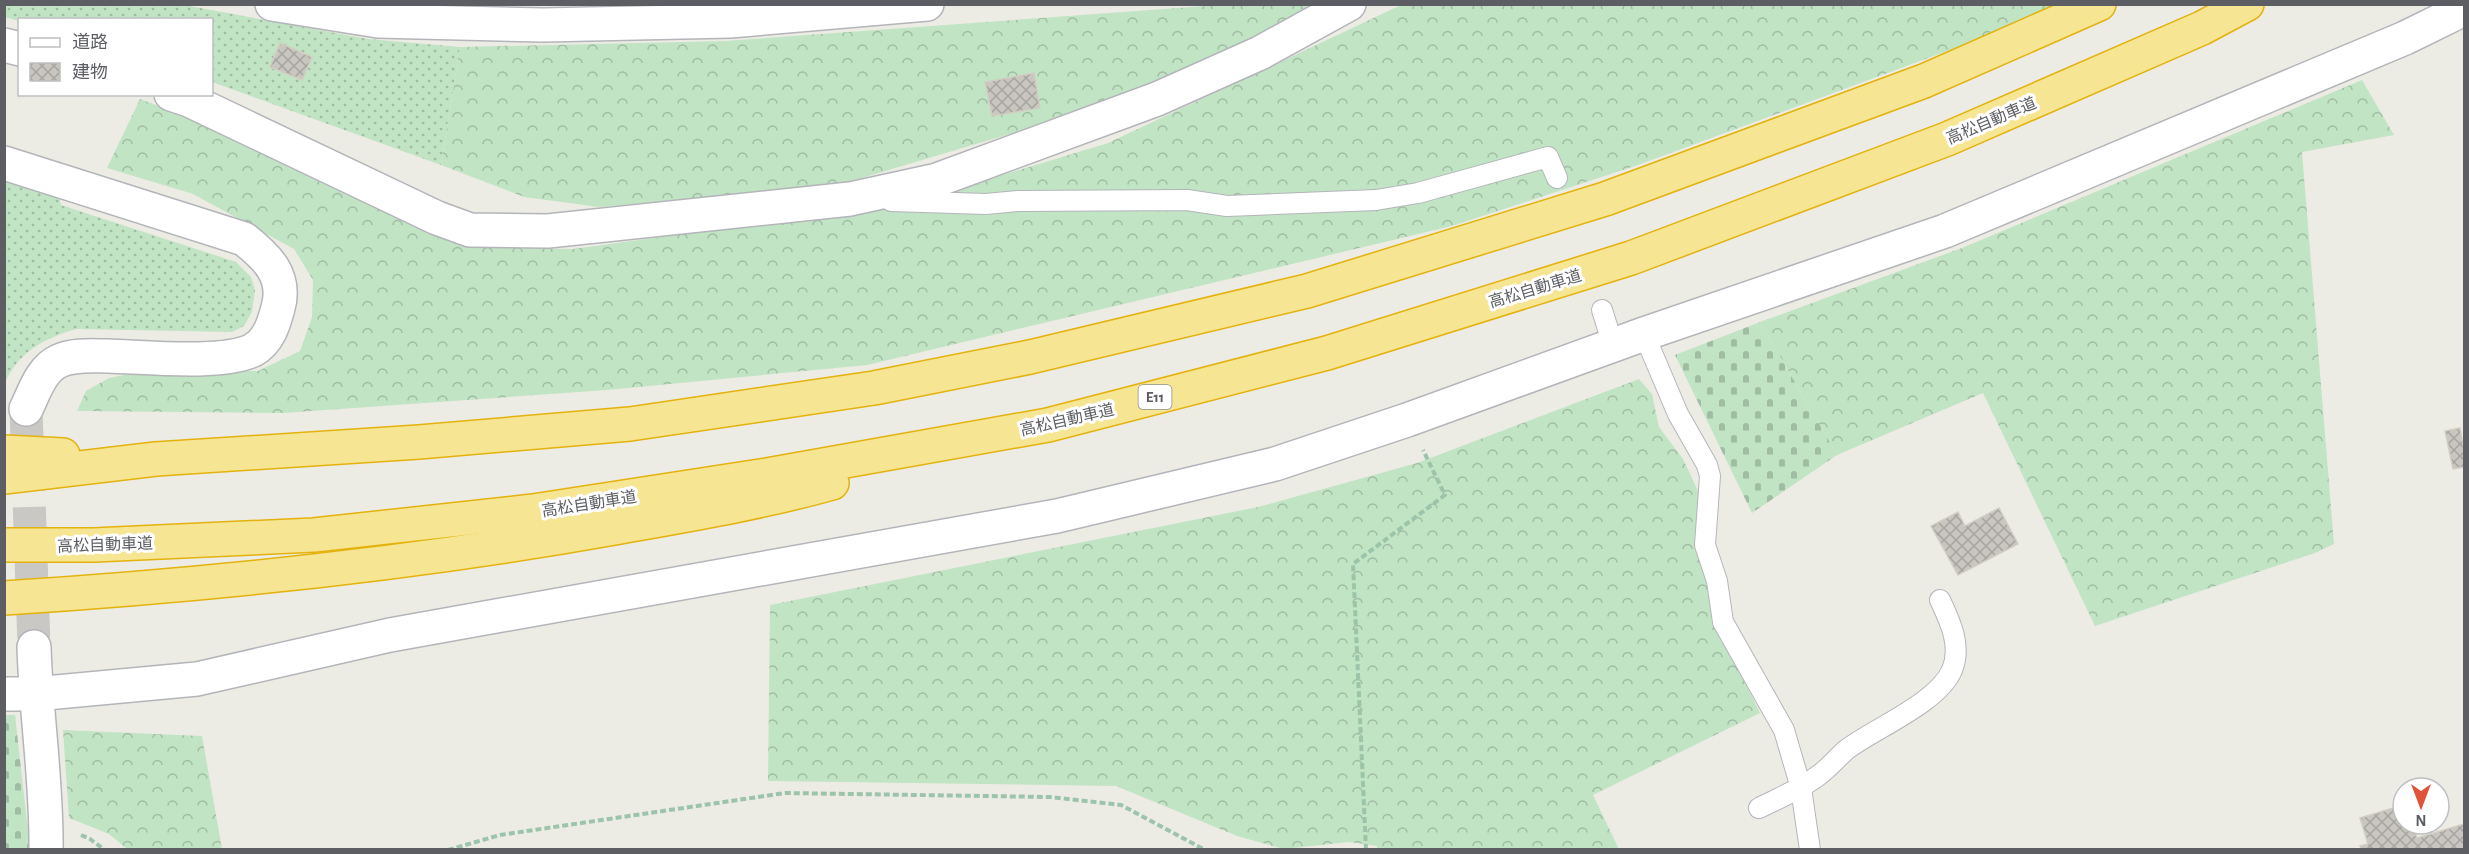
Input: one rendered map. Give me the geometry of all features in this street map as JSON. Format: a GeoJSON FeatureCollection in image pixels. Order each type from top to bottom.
{"type":"FeatureCollection","features":[{"type":"Feature","properties":{"kind":"highway"},"geometry":{"type":"LineString","coordinates":[[4,477],[156,459],[419,442],[630,424],[874,388],[1030,357],[1307,291],[1605,199],[1924,81],[2100,4]]}},
{"type":"Feature","properties":{"kind":"highway","name":"高松自動車道"},"geometry":{"type":"LineString","coordinates":[[4,545],[94,545],[314,534],[533,512],[767,475],[1048,425],[1327,353],[1631,258],[1947,139],[2202,28],[2247,4]]}},
{"type":"Feature","properties":{"kind":"highway"},"geometry":{"type":"LineString","coordinates":[[4,598],[276,575],[502,548],[769,500],[1048,425]]}},
{"type":"Feature","properties":{"kind":"highway"},"geometry":{"type":"LineString","coordinates":[[4,452],[156,459]]}},
{"type":"Feature","properties":{"kind":"street"},"geometry":{"type":"LineString","coordinates":[[272,4],[378,21],[543,25],[729,21],[927,4]]}},
{"type":"Feature","properties":{"kind":"street"},"geometry":{"type":"LineString","coordinates":[[177,96],[437,218],[470,230],[548,231],[850,199],[937,180],[1157,99],[1260,53],[1348,4]]}},
{"type":"Feature","properties":{"kind":"street"},"geometry":{"type":"LineString","coordinates":[[20,694],[197,679],[390,635],[1057,516],[1275,464],[1945,231],[2405,38],[2464,9]]}},
{"type":"Feature","properties":{"kind":"street"},"geometry":{"type":"LineString","coordinates":[[4,163],[244,239],[266,256],[278,276],[279,303],[272,330],[255,349],[229,358],[82,356],[58,361],[42,376],[26,409]]}},
{"type":"Feature","properties":{"kind":"street"},"geometry":{"type":"LineString","coordinates":[[34,648],[20,694],[46,823],[46,849]]}},
{"type":"Feature","properties":{"kind":"lane"},"geometry":{"type":"LineString","coordinates":[[850,199],[986,204],[1018,201],[1187,200],[1227,206],[1376,200],[1418,193],[1548,157],[1557,178]]}},
{"type":"Feature","properties":{"kind":"lane"},"geometry":{"type":"LineString","coordinates":[[1602,310],[1613,345]]}},
{"type":"Feature","properties":{"kind":"lane"},"geometry":{"type":"LineString","coordinates":[[1644,334],[1678,414],[1707,465],[1710,476],[1704,544],[1717,581],[1723,622],[1784,730],[1801,788],[1810,849]]}},
{"type":"Feature","properties":{"kind":"lane"},"geometry":{"type":"LineString","coordinates":[[1758,808],[1801,788],[1820,775],[1846,750],[1929,697],[1946,681],[1953,668],[1955,645],[1953,628],[1940,600]]}},
{"type":"Feature","properties":{"kind":"path"},"geometry":{"type":"LineString","coordinates":[[1366,849],[1353,564],[1445,495],[1407,420]]}},
{"type":"Feature","properties":{"kind":"path"},"geometry":{"type":"LineString","coordinates":[[448,849],[500,835],[786,793],[1050,797],[1121,805],[1205,849]]}},
{"type":"Feature","properties":{"kind":"green space"},"geometry":{"type":"Polygon","coordinates":[[[4,5],[184,5],[368,39],[460,47],[441,165],[213,82],[213,18],[18,18],[18,21],[5,17],[4,5]]]}},
{"type":"Feature","properties":{"kind":"green space"},"geometry":{"type":"Polygon","coordinates":[[[1219,5],[1333,5],[1144,94],[835,186],[599,207],[524,197],[441,165],[460,47],[725,41],[1219,5]]]}},
{"type":"Feature","properties":{"kind":"green space"},"geometry":{"type":"Polygon","coordinates":[[[1401,5],[2072,5],[1638,165],[1452,226],[867,365],[607,390],[283,413],[77,411],[86,391],[109,378],[160,368],[258,371],[300,351],[312,317],[313,280],[294,249],[193,194],[107,168],[140,99],[226,131],[460,237],[517,248],[573,249],[816,216],[963,187],[1108,143],[1401,5]]]}},
{"type":"Feature","properties":{"kind":"green space"},"geometry":{"type":"Polygon","coordinates":[[[2362,80],[2394,135],[2302,152],[2334,544],[2315,553],[2095,626],[1983,393],[1837,455],[1760,322],[1962,248],[2362,80]]]}},
{"type":"Feature","properties":{"kind":"green space"},"geometry":{"type":"Polygon","coordinates":[[[4,180],[58,194],[61,205],[236,262],[251,277],[255,290],[252,312],[244,326],[232,332],[76,329],[34,348],[17,363],[5,383],[4,180]]]}},
{"type":"Feature","properties":{"kind":"green space"},"geometry":{"type":"Polygon","coordinates":[[[1760,322],[1837,455],[1752,513],[1675,355],[1760,322]]]}},
{"type":"Feature","properties":{"kind":"green space"},"geometry":{"type":"Polygon","coordinates":[[[1639,379],[1652,394],[1659,427],[1683,459],[1700,495],[1715,621],[1760,713],[1593,795],[1619,849],[1378,850],[1377,846],[1349,842],[1284,849],[1237,836],[1116,786],[768,781],[770,605],[1258,507],[1417,463],[1639,379]]]}},
{"type":"Feature","properties":{"kind":"green space"},"geometry":{"type":"Polygon","coordinates":[[[5,715],[15,715],[30,849],[5,850],[5,715]]]}},
{"type":"Feature","properties":{"kind":"green space"},"geometry":{"type":"Polygon","coordinates":[[[63,730],[202,736],[222,849],[127,849],[109,834],[69,818],[63,730]]]}},
{"type":"Feature","properties":{"kind":"building"},"geometry":{"type":"Polygon","coordinates":[[[280,43],[312,57],[302,80],[270,67],[280,43]]]}},
{"type":"Feature","properties":{"kind":"building"},"geometry":{"type":"Polygon","coordinates":[[[1034,73],[1040,108],[992,116],[985,82],[1034,73]]]}},
{"type":"Feature","properties":{"kind":"building"},"geometry":{"type":"Polygon","coordinates":[[[2460,428],[2464,467],[2453,469],[2445,431],[2460,428]]]}},
{"type":"Feature","properties":{"kind":"building"},"geometry":{"type":"Polygon","coordinates":[[[1999,508],[2018,544],[1958,575],[1931,526],[1958,512],[1965,526],[1999,508]]]}},
{"type":"Feature","properties":{"kind":"building"},"geometry":{"type":"Polygon","coordinates":[[[2391,809],[2391,836],[2416,836],[2417,838],[2451,836],[2451,828],[2464,824],[2464,850],[2362,850],[2360,846],[2368,844],[2360,818],[2391,809]]]}},
{"type":"Feature","properties":{"kind":"tunnel"},"geometry":{"type":"LineString","coordinates":[[26,409],[34,647]]}}]}
